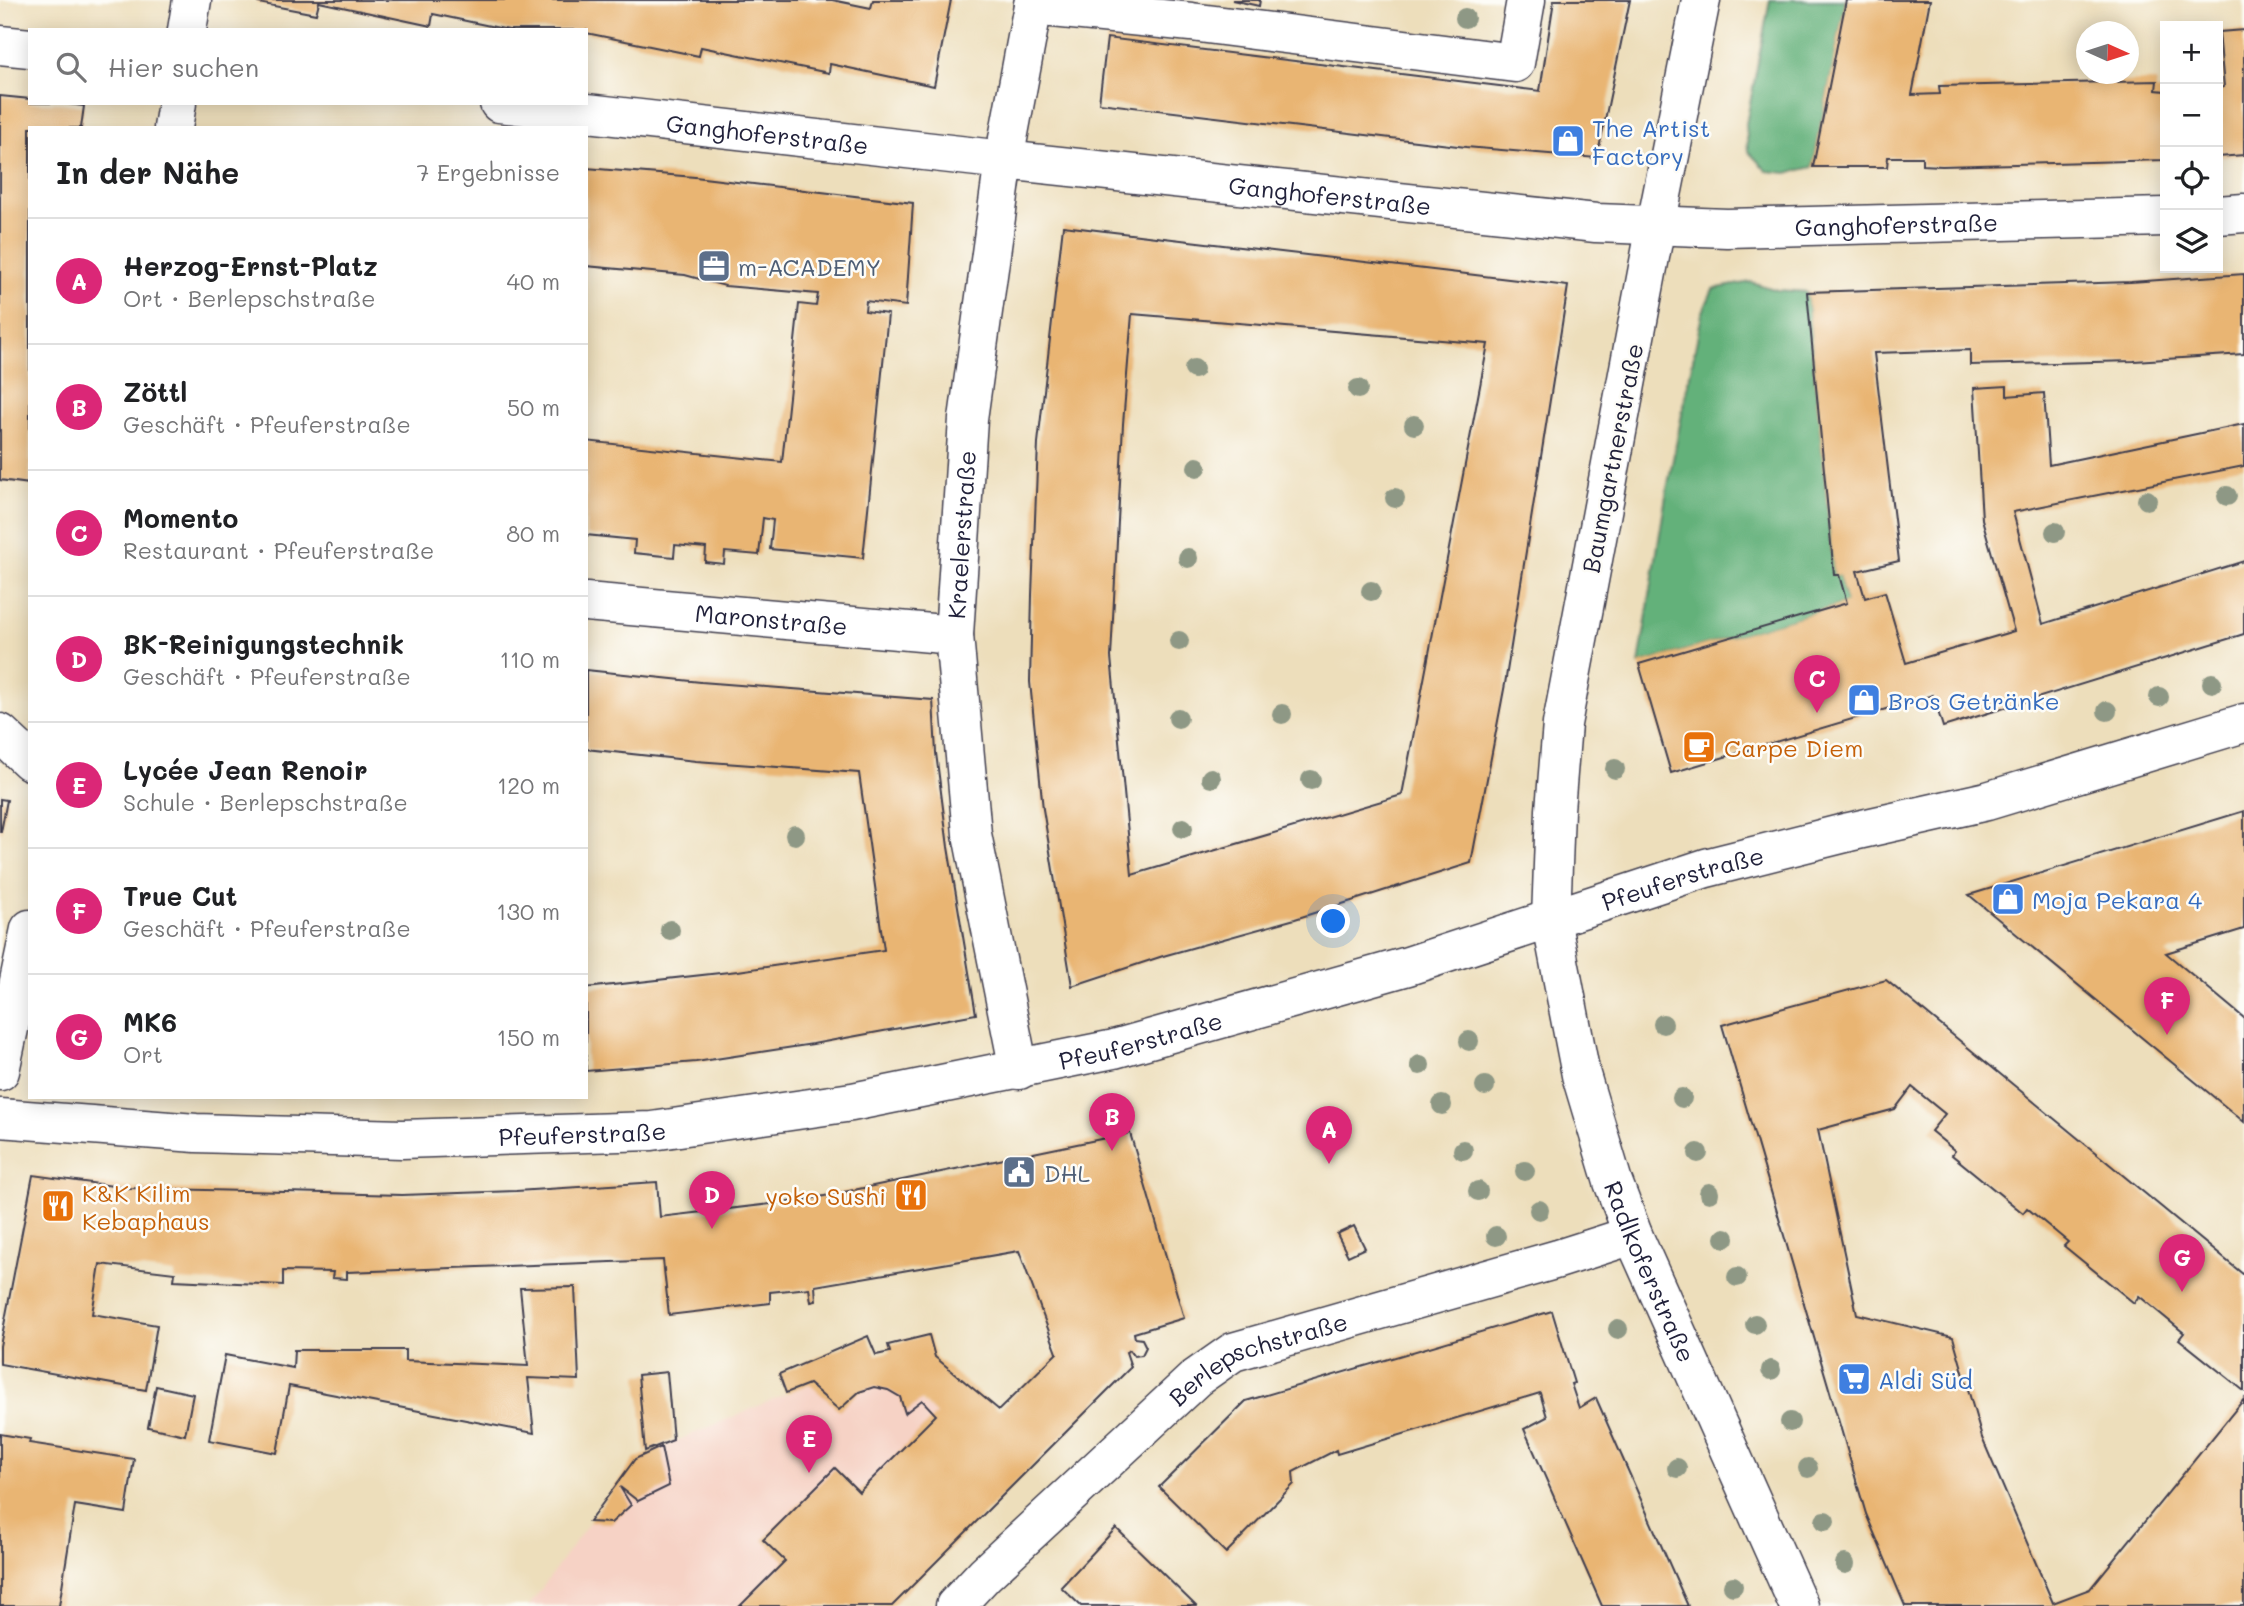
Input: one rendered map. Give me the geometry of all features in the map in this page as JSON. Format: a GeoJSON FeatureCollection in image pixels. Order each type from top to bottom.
{"type":"FeatureCollection","features":[{"type":"Feature","properties":{"kind":"street"},"geometry":{"type":"LineString","coordinates":[[187,28],[192,0]]}},
{"type":"Feature","properties":{"kind":"street"},"geometry":{"type":"LineString","coordinates":[[1034,3],[1515,63],[1526,0]]}},
{"type":"Feature","properties":{"kind":"street","name":"Baumgartnerstraße"},"geometry":{"type":"LineString","coordinates":[[1550,919],[1562,724],[1701,0]]}},
{"type":"Feature","properties":{"kind":"street","name":"Kraelerstraße"},"geometry":{"type":"LineString","coordinates":[[1019,1070],[972,834],[954,635],[968,419],[1003,160],[1034,3]]}},
{"type":"Feature","properties":{"kind":"street"},"geometry":{"type":"LineString","coordinates":[[0,45],[28,48]]}},
{"type":"Feature","properties":{"kind":"street"},"geometry":{"type":"LineString","coordinates":[[173,126],[177,105]]}},
{"type":"Feature","properties":{"kind":"street","name":"Ganghoferstraße"},"geometry":{"type":"LineString","coordinates":[[517,105],[1596,223],[1727,228],[2160,217]]}},
{"type":"Feature","properties":{"kind":"street"},"geometry":{"type":"LineString","coordinates":[[2223,215],[2244,213]]}},
{"type":"Feature","properties":{"kind":"street","name":"Maronstraße"},"geometry":{"type":"LineString","coordinates":[[588,602],[954,635]]}},
{"type":"Feature","properties":{"kind":"street","name":"Pfeuferstraße"},"geometry":{"type":"LineString","coordinates":[[0,1118],[196,1133],[402,1139],[652,1131],[852,1102],[1114,1049],[1408,966],[1706,868],[1987,801],[2244,723]]}},
{"type":"Feature","properties":{"kind":"street"},"geometry":{"type":"LineString","coordinates":[[0,733],[28,759]]}},
{"type":"Feature","properties":{"kind":"street","name":"Radlkoferstraße"},"geometry":{"type":"LineString","coordinates":[[1550,919],[1581,1075],[1613,1182],[1633,1235],[1799,1606]]}},
{"type":"Feature","properties":{"kind":"street"},"geometry":{"type":"LineString","coordinates":[[0,1071],[28,938]]}},
{"type":"Feature","properties":{"kind":"street","name":"Berlepschstraße"},"geometry":{"type":"LineString","coordinates":[[955,1606],[985,1574],[1196,1378],[1233,1352],[1545,1263],[1633,1235]]}},
{"type":"Feature","properties":{"kind":"shaded area"},"geometry":{"type":"Polygon","coordinates":[[[876,1355],[1009,1488],[891,1606],[529,1606],[635,1459],[876,1355]]]}},
{"type":"Feature","properties":{"kind":"green space"},"geometry":{"type":"Polygon","coordinates":[[[1770,0],[1846,0],[1813,167],[1787,173],[1767,171],[1748,151],[1746,124],[1770,0]]]}},
{"type":"Feature","properties":{"kind":"green space"},"geometry":{"type":"Polygon","coordinates":[[[1751,282],[1777,290],[1807,292],[1834,575],[1839,575],[1847,603],[1639,664],[1667,489],[1702,314],[1713,289],[1751,282]]]}},
{"type":"Feature","properties":{"kind":"building"},"geometry":{"type":"Polygon","coordinates":[[[258,0],[832,0],[871,8],[873,0],[951,0],[934,86],[830,64],[829,73],[701,47],[699,56],[588,33],[588,28],[500,28],[433,14],[431,26],[319,2],[316,14],[258,3],[258,0]]]}},
{"type":"Feature","properties":{"kind":"building"},"geometry":{"type":"Polygon","coordinates":[[[1232,0],[1260,0],[1259,6],[1232,0]]]}},
{"type":"Feature","properties":{"kind":"building"},"geometry":{"type":"Polygon","coordinates":[[[1554,0],[1630,0],[1597,158],[1466,147],[1099,103],[1107,38],[1540,91],[1554,0]]]}},
{"type":"Feature","properties":{"kind":"building"},"geometry":{"type":"Polygon","coordinates":[[[1846,0],[1930,0],[1912,95],[1940,94],[1939,86],[2139,84],[2139,81],[2157,81],[2156,90],[2160,90],[2160,160],[1942,166],[1922,165],[1922,157],[1888,157],[1887,167],[1813,167],[1846,0]]]}},
{"type":"Feature","properties":{"kind":"building"},"geometry":{"type":"Polygon","coordinates":[[[2244,30],[2244,155],[2223,157],[2223,32],[2244,30]]]}},
{"type":"Feature","properties":{"kind":"building"},"geometry":{"type":"Polygon","coordinates":[[[0,96],[28,99],[28,105],[84,106],[81,126],[28,126],[28,484],[0,480],[0,96]]]}},
{"type":"Feature","properties":{"kind":"building"},"geometry":{"type":"Polygon","coordinates":[[[588,168],[695,177],[913,203],[906,306],[866,301],[865,311],[888,314],[863,558],[770,549],[773,520],[763,518],[759,555],[725,552],[724,564],[705,562],[706,548],[675,545],[674,557],[634,553],[635,540],[588,535],[588,441],[782,462],[799,304],[816,306],[818,294],[725,286],[685,275],[588,266],[588,168]]]}},
{"type":"Feature","properties":{"kind":"building"},"geometry":{"type":"Polygon","coordinates":[[[1063,226],[1568,286],[1505,684],[1471,863],[1072,986],[1043,809],[1030,682],[1038,443],[1063,226]],[[1132,314],[1123,424],[1111,657],[1132,875],[1402,795],[1488,344],[1132,314]]]}},
{"type":"Feature","properties":{"kind":"building"},"geometry":{"type":"Polygon","coordinates":[[[2244,274],[2244,354],[2134,361],[1970,365],[1970,350],[1874,353],[1899,561],[1857,571],[1865,598],[1885,592],[1906,663],[2014,631],[1982,519],[1974,388],[2007,386],[2007,396],[2044,393],[2049,465],[2244,424],[2244,466],[2013,512],[2043,624],[2244,561],[2244,634],[1943,727],[1933,695],[1671,773],[1639,664],[1847,603],[1839,575],[1834,575],[1807,292],[2131,282],[2244,274]]]}},
{"type":"Feature","properties":{"kind":"building"},"geometry":{"type":"Polygon","coordinates":[[[588,670],[933,700],[936,753],[948,847],[976,1014],[696,1062],[588,1071],[588,988],[738,971],[884,950],[859,773],[696,761],[588,749],[588,670]]]}},
{"type":"Feature","properties":{"kind":"building"},"geometry":{"type":"Polygon","coordinates":[[[0,799],[7,800],[1,832],[0,832],[0,799]]]}},
{"type":"Feature","properties":{"kind":"building"},"geometry":{"type":"Polygon","coordinates":[[[2244,811],[2244,929],[2166,953],[2244,1018],[2244,1122],[1969,895],[2244,811]]]}},
{"type":"Feature","properties":{"kind":"building"},"geometry":{"type":"Polygon","coordinates":[[[1886,980],[2244,1275],[2244,1391],[2179,1339],[2184,1333],[2139,1296],[2134,1303],[2064,1246],[2068,1242],[2027,1208],[2023,1213],[1952,1155],[1955,1151],[1931,1131],[1945,1114],[1912,1087],[1895,1109],[1818,1130],[1857,1314],[1953,1337],[1982,1438],[2053,1603],[2090,1589],[2244,1399],[2244,1606],[1905,1606],[1866,1514],[1722,1025],[1886,980]]]}},
{"type":"Feature","properties":{"kind":"building"},"geometry":{"type":"Polygon","coordinates":[[[1130,1133],[1184,1318],[1134,1333],[1135,1338],[1142,1339],[1146,1347],[1142,1355],[1134,1356],[1130,1350],[1126,1352],[1131,1367],[892,1606],[740,1606],[785,1561],[763,1540],[835,1468],[859,1492],[936,1415],[922,1400],[905,1413],[900,1397],[888,1390],[874,1387],[859,1392],[839,1410],[809,1384],[786,1393],[779,1374],[868,1336],[876,1355],[890,1352],[888,1345],[929,1335],[935,1357],[999,1410],[1057,1353],[1019,1251],[815,1286],[816,1301],[811,1302],[809,1288],[770,1292],[770,1303],[669,1315],[663,1260],[347,1272],[347,1279],[332,1278],[333,1272],[283,1271],[283,1285],[174,1280],[175,1273],[100,1264],[92,1314],[157,1325],[146,1390],[0,1364],[0,1346],[33,1175],[128,1188],[402,1195],[657,1182],[660,1217],[805,1200],[1130,1133]]]}},
{"type":"Feature","properties":{"kind":"building"},"geometry":{"type":"Polygon","coordinates":[[[1354,1226],[1365,1248],[1348,1256],[1337,1234],[1354,1226]]]}},
{"type":"Feature","properties":{"kind":"building"},"geometry":{"type":"Polygon","coordinates":[[[575,1287],[579,1380],[528,1378],[534,1433],[289,1386],[277,1453],[209,1440],[225,1355],[293,1368],[294,1350],[405,1350],[405,1361],[528,1366],[520,1288],[575,1287]]]}},
{"type":"Feature","properties":{"kind":"building"},"geometry":{"type":"Polygon","coordinates":[[[1552,1311],[1579,1408],[1596,1398],[1688,1606],[1602,1606],[1524,1429],[1547,1417],[1540,1393],[1337,1454],[1336,1450],[1293,1472],[1294,1484],[1226,1553],[1159,1487],[1246,1401],[1552,1311]]]}},
{"type":"Feature","properties":{"kind":"building"},"geometry":{"type":"Polygon","coordinates":[[[667,1372],[673,1440],[645,1451],[638,1375],[667,1372]]]}},
{"type":"Feature","properties":{"kind":"building"},"geometry":{"type":"Polygon","coordinates":[[[156,1386],[193,1394],[185,1435],[148,1427],[156,1386]]]}},
{"type":"Feature","properties":{"kind":"building"},"geometry":{"type":"Polygon","coordinates":[[[0,1434],[30,1439],[29,1443],[134,1459],[126,1513],[75,1505],[59,1606],[0,1606],[0,1434]]]}},
{"type":"Feature","properties":{"kind":"building"},"geometry":{"type":"Polygon","coordinates":[[[661,1447],[669,1486],[638,1501],[620,1487],[631,1505],[611,1523],[589,1522],[635,1459],[661,1447]]]}},
{"type":"Feature","properties":{"kind":"building"},"geometry":{"type":"Polygon","coordinates":[[[1116,1528],[1196,1606],[1081,1606],[1061,1587],[1116,1528]]]}},
{"type":"Feature","properties":{"kind":"place","name":"The Artist Factory"},"geometry":{"type":"Point","coordinates":[1568,141]}},
{"type":"Feature","properties":{"kind":"place","name":"m-ACADEMY"},"geometry":{"type":"Point","coordinates":[714,266]}},
{"type":"Feature","properties":{"kind":"place","name":"Bros Getränke"},"geometry":{"type":"Point","coordinates":[1864,700]}},
{"type":"Feature","properties":{"kind":"place","name":"Momento"},"geometry":{"type":"Point","coordinates":[1817,713]}},
{"type":"Feature","properties":{"kind":"place","name":"Carpe Diem"},"geometry":{"type":"Point","coordinates":[1699,747]}},
{"type":"Feature","properties":{"kind":"place","name":"Moja Pekara 4"},"geometry":{"type":"Point","coordinates":[2008,899]}},
{"type":"Feature","properties":{"kind":"place","name":"True Cut"},"geometry":{"type":"Point","coordinates":[2167,1035]}},
{"type":"Feature","properties":{"kind":"place","name":"Zöttl"},"geometry":{"type":"Point","coordinates":[1112,1151]}},
{"type":"Feature","properties":{"kind":"place","name":"Herzog-Ernst-Platz"},"geometry":{"type":"Point","coordinates":[1329,1164]}},
{"type":"Feature","properties":{"kind":"place","name":"DHL"},"geometry":{"type":"Point","coordinates":[1019,1172]}},
{"type":"Feature","properties":{"kind":"place","name":"yoko Sushi"},"geometry":{"type":"Point","coordinates":[911,1195]}},
{"type":"Feature","properties":{"kind":"place","name":"K&K Kilim Kebaphaus"},"geometry":{"type":"Point","coordinates":[58,1206]}},
{"type":"Feature","properties":{"kind":"place","name":"BK-Reinigungstechnik"},"geometry":{"type":"Point","coordinates":[712,1229]}},
{"type":"Feature","properties":{"kind":"place","name":"MK6"},"geometry":{"type":"Point","coordinates":[2182,1292]}},
{"type":"Feature","properties":{"kind":"place","name":"Aldi Süd"},"geometry":{"type":"Point","coordinates":[1854,1379]}},
{"type":"Feature","properties":{"kind":"place","name":"Lycée Jean Renoir"},"geometry":{"type":"Point","coordinates":[809,1473]}}]}
